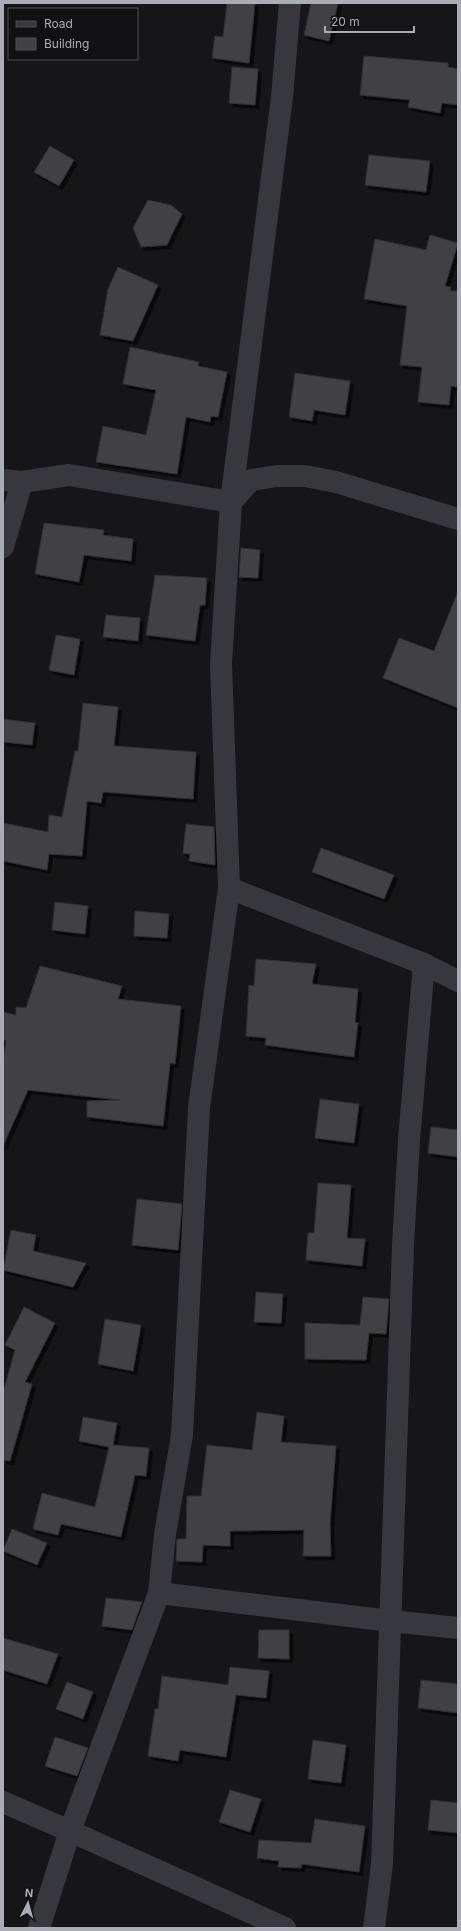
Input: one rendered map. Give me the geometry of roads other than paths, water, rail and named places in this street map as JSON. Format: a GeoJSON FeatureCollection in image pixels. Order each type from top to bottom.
{"type":"FeatureCollection","features":[{"type":"Feature","properties":{"kind":"street"},"geometry":{"type":"LineString","coordinates":[[39,1928],[70,1830],[159,1593],[165,1534],[182,1435],[199,1108],[229,888],[220,664],[231,502],[282,97],[290,3]]}},
{"type":"Feature","properties":{"kind":"street"},"geometry":{"type":"LineString","coordinates":[[3,547],[13,481],[69,475],[231,502]]}},
{"type":"Feature","properties":{"kind":"street"},"geometry":{"type":"LineString","coordinates":[[231,502],[251,480],[277,476],[305,476],[336,482],[457,515]]}},
{"type":"Feature","properties":{"kind":"street"},"geometry":{"type":"LineString","coordinates":[[229,888],[424,964],[458,981]]}},
{"type":"Feature","properties":{"kind":"street"},"geometry":{"type":"LineString","coordinates":[[374,1928],[382,1864],[403,1245],[409,1140],[424,964]]}},
{"type":"Feature","properties":{"kind":"street"},"geometry":{"type":"LineString","coordinates":[[159,1593],[391,1622],[458,1628]]}},
{"type":"Feature","properties":{"kind":"street"},"geometry":{"type":"LineString","coordinates":[[3,1802],[70,1830],[285,1928]]}}]}
